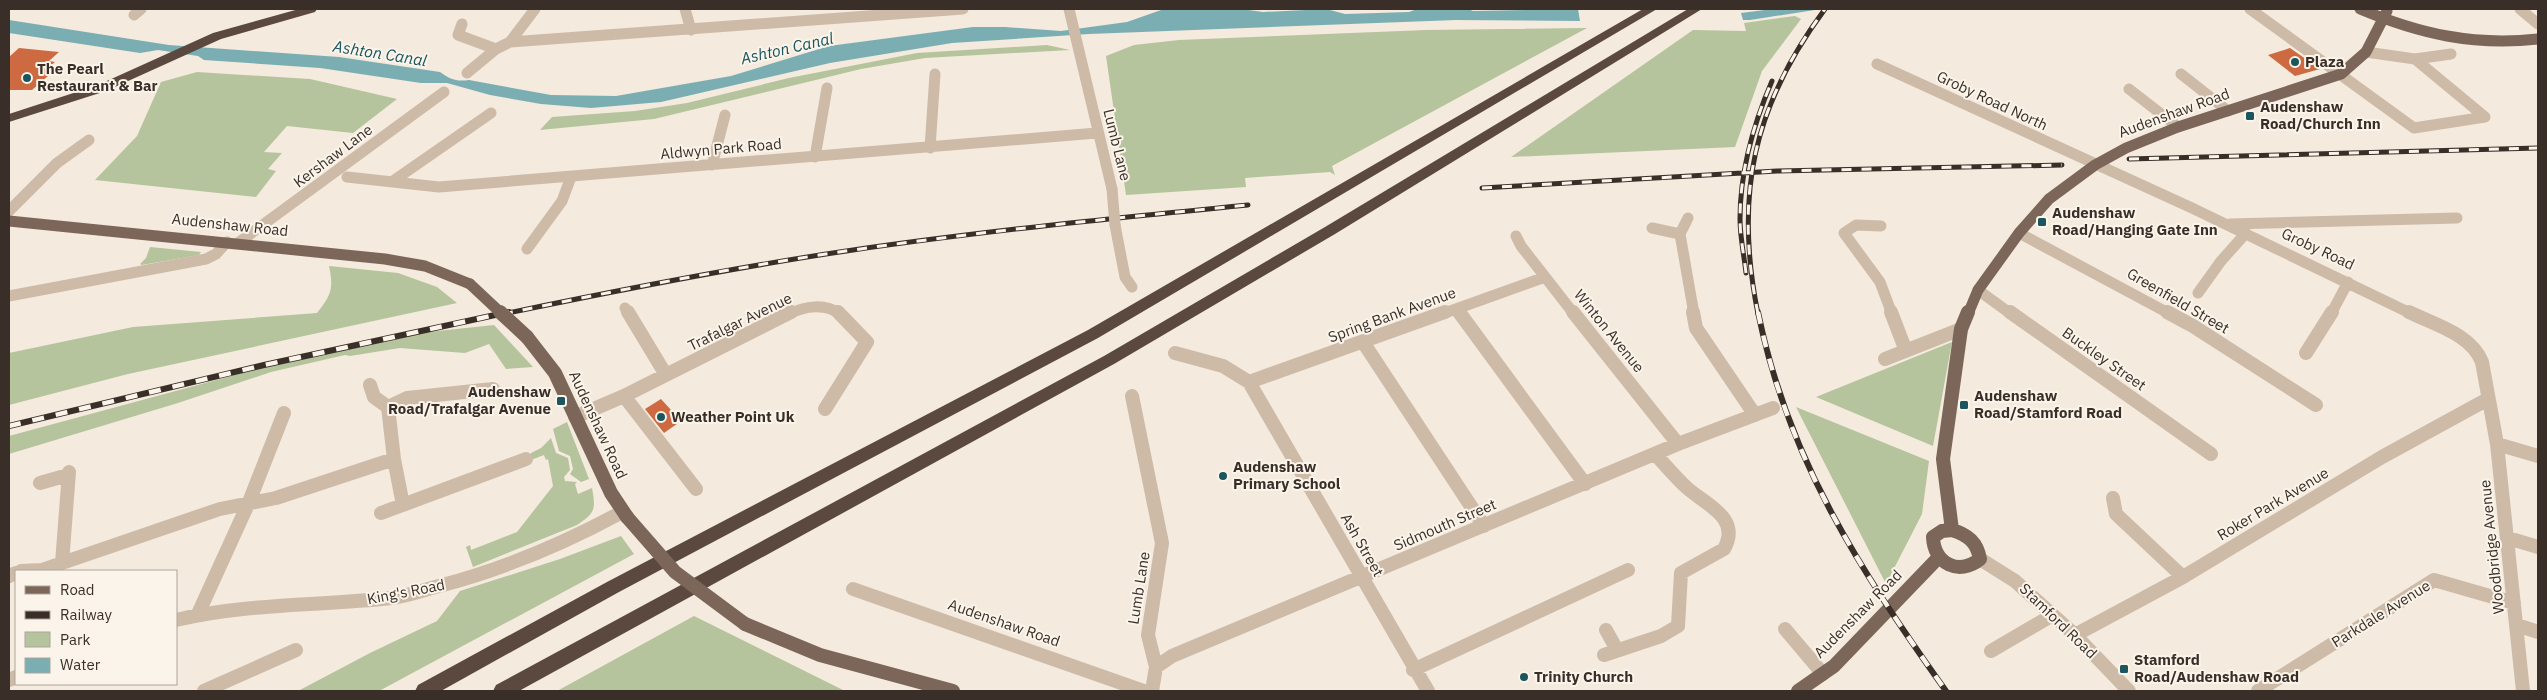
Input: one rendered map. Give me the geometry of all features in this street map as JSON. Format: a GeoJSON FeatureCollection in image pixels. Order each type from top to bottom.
{"type":"FeatureCollection","features":[{"type":"Feature","properties":{"kind":"highway"},"geometry":{"type":"LineString","coordinates":[[9,118],[102,88],[217,36],[295,10],[311,9]]}},
{"type":"Feature","properties":{"kind":"highway"},"geometry":{"type":"LineString","coordinates":[[424,691],[613,587],[1093,334],[1651,9]]}},
{"type":"Feature","properties":{"kind":"highway"},"geometry":{"type":"LineString","coordinates":[[502,691],[1111,359],[1696,9]]}},
{"type":"Feature","properties":{"kind":"highway"},"geometry":{"type":"LineString","coordinates":[[1667,26],[1708,9]]}},
{"type":"Feature","properties":{"kind":"main road"},"geometry":{"type":"LineString","coordinates":[[2360,9],[2403,16],[2457,30],[2522,40]]}},
{"type":"Feature","properties":{"kind":"main road","name":"Audenshaw Road"},"geometry":{"type":"LineString","coordinates":[[1952,530],[1943,459],[1961,329],[1978,290],[2019,233],[2049,199],[2095,165],[2126,148],[2178,127],[2341,74],[2366,52],[2384,13]]}},
{"type":"Feature","properties":{"kind":"main road"},"geometry":{"type":"LineString","coordinates":[[2384,13],[2428,32],[2474,40],[2503,42],[2538,39]]}},
{"type":"Feature","properties":{"kind":"main road","name":"Audenshaw Road"},"geometry":{"type":"LineString","coordinates":[[9,221],[385,259],[425,266],[470,284],[527,337],[555,373],[611,493],[624,515],[675,572],[745,624],[778,641],[887,675],[953,691]]}},
{"type":"Feature","properties":{"kind":"main road"},"geometry":{"type":"LineString","coordinates":[[1952,530],[1963,533],[1973,540],[1979,548],[1980,559],[1973,567],[1961,569],[1946,564],[1938,558],[1932,546],[1933,538],[1942,531],[1952,530]]}},
{"type":"Feature","properties":{"kind":"main road","name":"Audenshaw Road"},"geometry":{"type":"LineString","coordinates":[[1798,691],[1834,666],[1938,558]]}},
{"type":"Feature","properties":{"kind":"street"},"geometry":{"type":"LineString","coordinates":[[510,42],[535,9]]}},
{"type":"Feature","properties":{"kind":"street"},"geometry":{"type":"LineString","coordinates":[[686,9],[691,30]]}},
{"type":"Feature","properties":{"kind":"street"},"geometry":{"type":"LineString","coordinates":[[840,9],[844,19]]}},
{"type":"Feature","properties":{"kind":"street"},"geometry":{"type":"LineString","coordinates":[[467,73],[496,49],[510,42],[963,9]]}},
{"type":"Feature","properties":{"kind":"street","name":"Lumb Lane"},"geometry":{"type":"LineString","coordinates":[[1069,9],[1079,46],[1097,133],[1112,189],[1115,225],[1125,277],[1132,287]]}},
{"type":"Feature","properties":{"kind":"street"},"geometry":{"type":"LineString","coordinates":[[2250,9],[2414,128],[2485,117],[2415,59]]}},
{"type":"Feature","properties":{"kind":"street"},"geometry":{"type":"LineString","coordinates":[[2520,9],[2538,24]]}},
{"type":"Feature","properties":{"kind":"street"},"geometry":{"type":"LineString","coordinates":[[462,24],[458,35],[496,49]]}},
{"type":"Feature","properties":{"kind":"street"},"geometry":{"type":"LineString","coordinates":[[2366,52],[2415,59],[2451,54]]}},
{"type":"Feature","properties":{"kind":"street","name":"Groby Road North"},"geometry":{"type":"LineString","coordinates":[[1877,64],[2095,165]]}},
{"type":"Feature","properties":{"kind":"street"},"geometry":{"type":"LineString","coordinates":[[930,148],[935,74]]}},
{"type":"Feature","properties":{"kind":"street"},"geometry":{"type":"LineString","coordinates":[[2181,74],[2228,111]]}},
{"type":"Feature","properties":{"kind":"street"},"geometry":{"type":"LineString","coordinates":[[815,157],[827,88]]}},
{"type":"Feature","properties":{"kind":"street"},"geometry":{"type":"LineString","coordinates":[[2129,89],[2178,127]]}},
{"type":"Feature","properties":{"kind":"street","name":"Kershaw Lane"},"geometry":{"type":"LineString","coordinates":[[9,296],[206,259],[233,243],[444,92]]}},
{"type":"Feature","properties":{"kind":"street"},"geometry":{"type":"LineString","coordinates":[[393,181],[491,113]]}},
{"type":"Feature","properties":{"kind":"street"},"geometry":{"type":"LineString","coordinates":[[712,165],[724,115]]}},
{"type":"Feature","properties":{"kind":"street","name":"Aldwyn Park Road"},"geometry":{"type":"LineString","coordinates":[[347,177],[439,187],[1097,133]]}},
{"type":"Feature","properties":{"kind":"street"},"geometry":{"type":"LineString","coordinates":[[9,211],[74,149],[89,140]]}},
{"type":"Feature","properties":{"kind":"street"},"geometry":{"type":"LineString","coordinates":[[62,147],[74,149]]}},
{"type":"Feature","properties":{"kind":"street","name":"Groby Road"},"geometry":{"type":"LineString","coordinates":[[2095,165],[2227,224],[2465,339],[2480,357],[2488,399]]}},
{"type":"Feature","properties":{"kind":"street"},"geometry":{"type":"LineString","coordinates":[[527,249],[562,201],[571,177]]}},
{"type":"Feature","properties":{"kind":"street"},"geometry":{"type":"LineString","coordinates":[[1688,218],[1680,234],[1696,328],[1755,415]]}},
{"type":"Feature","properties":{"kind":"street"},"geometry":{"type":"LineString","coordinates":[[2227,224],[2457,218]]}},
{"type":"Feature","properties":{"kind":"street"},"geometry":{"type":"LineString","coordinates":[[1881,226],[1856,225],[1844,233],[1880,282],[1906,351]]}},
{"type":"Feature","properties":{"kind":"street"},"geometry":{"type":"LineString","coordinates":[[1652,228],[1680,234]]}},
{"type":"Feature","properties":{"kind":"street","name":"Greenfield Street"},"geometry":{"type":"LineString","coordinates":[[2019,233],[2193,326],[2316,405]]}},
{"type":"Feature","properties":{"kind":"street"},"geometry":{"type":"LineString","coordinates":[[2198,293],[2221,261],[2246,233]]}},
{"type":"Feature","properties":{"kind":"street","name":"Winton Avenue"},"geometry":{"type":"LineString","coordinates":[[1516,236],[1521,246],[1545,278],[1678,444]]}},
{"type":"Feature","properties":{"kind":"street","name":"Spring Bank Avenue"},"geometry":{"type":"LineString","coordinates":[[1249,382],[1545,278]]}},
{"type":"Feature","properties":{"kind":"street"},"geometry":{"type":"LineString","coordinates":[[2306,353],[2331,314],[2348,282]]}},
{"type":"Feature","properties":{"kind":"street","name":"Buckley Street"},"geometry":{"type":"LineString","coordinates":[[1978,290],[2211,454]]}},
{"type":"Feature","properties":{"kind":"street","name":"Trafalgar Avenue"},"geometry":{"type":"LineString","coordinates":[[575,417],[624,396],[796,310],[815,305],[833,308],[855,327],[867,342],[825,409]]}},
{"type":"Feature","properties":{"kind":"street"},"geometry":{"type":"LineString","coordinates":[[625,308],[666,375]]}},
{"type":"Feature","properties":{"kind":"street"},"geometry":{"type":"LineString","coordinates":[[1457,309],[1584,484]]}},
{"type":"Feature","properties":{"kind":"street"},"geometry":{"type":"LineString","coordinates":[[1885,359],[1961,329]]}},
{"type":"Feature","properties":{"kind":"street"},"geometry":{"type":"LineString","coordinates":[[1363,342],[1484,526]]}},
{"type":"Feature","properties":{"kind":"street","name":"Ash Street"},"geometry":{"type":"LineString","coordinates":[[1175,353],[1221,364],[1242,375],[1249,382],[1362,577],[1413,670],[1428,691]]}},
{"type":"Feature","properties":{"kind":"street"},"geometry":{"type":"LineString","coordinates":[[370,385],[374,397],[388,407],[394,459],[403,505]]}},
{"type":"Feature","properties":{"kind":"street"},"geometry":{"type":"LineString","coordinates":[[388,407],[408,398],[493,389]]}},
{"type":"Feature","properties":{"kind":"street"},"geometry":{"type":"LineString","coordinates":[[624,396],[696,489]]}},
{"type":"Feature","properties":{"kind":"street","name":"Lumb Lane"},"geometry":{"type":"LineString","coordinates":[[1132,396],[1162,543],[1148,635],[1156,667]]}},
{"type":"Feature","properties":{"kind":"street","name":"Woodbridge Avenue"},"geometry":{"type":"LineString","coordinates":[[2488,399],[2497,444],[2523,691]]}},
{"type":"Feature","properties":{"kind":"street","name":"Roker Park Avenue"},"geometry":{"type":"LineString","coordinates":[[2074,636],[2183,577],[2382,457],[2488,399]]}},
{"type":"Feature","properties":{"kind":"street","name":"Sidmouth Street"},"geometry":{"type":"LineString","coordinates":[[1156,667],[1172,656],[1656,455],[1678,444],[1773,408]]}},
{"type":"Feature","properties":{"kind":"street"},"geometry":{"type":"LineString","coordinates":[[198,614],[249,502],[284,413]]}},
{"type":"Feature","properties":{"kind":"street"},"geometry":{"type":"LineString","coordinates":[[2497,444],[2538,456]]}},
{"type":"Feature","properties":{"kind":"street"},"geometry":{"type":"LineString","coordinates":[[1606,630],[1611,653],[1661,636],[1678,626],[1681,574],[1724,549],[1728,542],[1727,523],[1722,514],[1688,488],[1656,455]]}},
{"type":"Feature","properties":{"kind":"street"},"geometry":{"type":"LineString","coordinates":[[42,570],[220,509],[276,498],[394,459]]}},
{"type":"Feature","properties":{"kind":"street"},"geometry":{"type":"LineString","coordinates":[[381,513],[526,459]]}},
{"type":"Feature","properties":{"kind":"street"},"geometry":{"type":"LineString","coordinates":[[40,483],[68,473],[62,563]]}},
{"type":"Feature","properties":{"kind":"street"},"geometry":{"type":"LineString","coordinates":[[2113,498],[2116,514],[2183,577]]}},
{"type":"Feature","properties":{"kind":"street","name":"King's Road"},"geometry":{"type":"LineString","coordinates":[[178,619],[198,614],[258,607],[394,598],[481,576],[531,558],[624,515]]}},
{"type":"Feature","properties":{"kind":"street"},"geometry":{"type":"LineString","coordinates":[[2508,538],[2538,546]]}},
{"type":"Feature","properties":{"kind":"street","name":"Stamford Road"},"geometry":{"type":"LineString","coordinates":[[1980,559],[2015,581],[2129,691]]}},
{"type":"Feature","properties":{"kind":"street"},"geometry":{"type":"LineString","coordinates":[[1413,670],[1628,570]]}},
{"type":"Feature","properties":{"kind":"street","name":"Parkdale Avenue"},"geometry":{"type":"LineString","coordinates":[[2258,691],[2434,580],[2514,603]]}},
{"type":"Feature","properties":{"kind":"street","name":"Audenshaw Road"},"geometry":{"type":"LineString","coordinates":[[852,589],[1144,691]]}},
{"type":"Feature","properties":{"kind":"street"},"geometry":{"type":"LineString","coordinates":[[1991,651],[2051,616]]}},
{"type":"Feature","properties":{"kind":"street"},"geometry":{"type":"LineString","coordinates":[[2517,626],[2538,632]]}},
{"type":"Feature","properties":{"kind":"street"},"geometry":{"type":"LineString","coordinates":[[1785,629],[1822,674]]}},
{"type":"Feature","properties":{"kind":"street"},"geometry":{"type":"LineString","coordinates":[[204,691],[296,650]]}},
{"type":"Feature","properties":{"kind":"street"},"geometry":{"type":"LineString","coordinates":[[1152,691],[1156,667]]}},
{"type":"Feature","properties":{"kind":"green space"},"geometry":{"type":"Polygon","coordinates":[[[1795,16],[1801,19],[1762,71],[1735,147],[1511,157],[1693,30],[1746,31],[1744,23],[1795,16]]]}},
{"type":"Feature","properties":{"kind":"green space"},"geometry":{"type":"Polygon","coordinates":[[[1587,28],[1332,166],[1335,175],[1330,172],[1245,178],[1246,187],[1126,195],[1106,56],[1134,45],[1179,40],[1426,30],[1587,28]]]}},
{"type":"Feature","properties":{"kind":"green space"},"geometry":{"type":"Polygon","coordinates":[[[1047,45],[1070,50],[925,58],[861,69],[654,119],[540,130],[552,117],[635,111],[687,103],[789,78],[917,53],[1047,45]]]}},
{"type":"Feature","properties":{"kind":"green space"},"geometry":{"type":"Polygon","coordinates":[[[197,72],[310,79],[397,99],[353,133],[287,126],[264,152],[282,153],[268,169],[276,171],[256,197],[95,180],[137,136],[161,82],[197,72]]]}},
{"type":"Feature","properties":{"kind":"green space"},"geometry":{"type":"Polygon","coordinates":[[[150,247],[201,252],[199,255],[140,264],[146,258],[150,247]]]}},
{"type":"Feature","properties":{"kind":"green space"},"geometry":{"type":"Polygon","coordinates":[[[329,266],[398,273],[437,287],[457,303],[128,374],[9,405],[9,353],[133,327],[317,313],[330,291],[329,266]]]}},
{"type":"Feature","properties":{"kind":"green space"},"geometry":{"type":"Polygon","coordinates":[[[494,325],[533,367],[506,369],[489,344],[465,353],[400,348],[350,356],[345,355],[271,372],[178,403],[9,454],[9,436],[279,363],[419,333],[494,325]]]}},
{"type":"Feature","properties":{"kind":"green space"},"geometry":{"type":"Polygon","coordinates":[[[1952,342],[1933,446],[1816,397],[1952,342]]]}},
{"type":"Feature","properties":{"kind":"green space"},"geometry":{"type":"Polygon","coordinates":[[[1796,407],[1929,461],[1922,514],[1886,584],[1796,407]]]}},
{"type":"Feature","properties":{"kind":"green space"},"geometry":{"type":"Polygon","coordinates":[[[567,422],[589,479],[581,482],[570,474],[573,469],[570,456],[559,451],[553,429],[567,422]]]}},
{"type":"Feature","properties":{"kind":"green space"},"geometry":{"type":"Polygon","coordinates":[[[551,438],[556,453],[568,458],[570,470],[564,477],[565,481],[577,482],[575,484],[578,494],[592,488],[594,506],[591,514],[577,525],[473,567],[466,547],[470,545],[471,550],[517,532],[553,486],[548,459],[546,460],[544,455],[531,460],[531,453],[541,448],[551,438]]]}},
{"type":"Feature","properties":{"kind":"green space"},"geometry":{"type":"Polygon","coordinates":[[[621,536],[634,554],[379,691],[298,691],[370,653],[437,621],[460,591],[560,559],[621,536]]]}},
{"type":"Feature","properties":{"kind":"green space"},"geometry":{"type":"Polygon","coordinates":[[[694,616],[845,691],[557,691],[694,616]]]}},
{"type":"Feature","properties":{"kind":"water"},"geometry":{"type":"Polygon","coordinates":[[[1164,9],[1241,9],[1263,12],[1326,9],[1345,14],[1409,12],[1417,9],[1468,9],[1473,11],[1578,9],[1580,21],[1456,20],[1089,34],[952,43],[830,63],[661,102],[591,108],[541,104],[490,95],[447,83],[421,83],[320,68],[204,60],[198,56],[158,50],[140,53],[9,33],[9,20],[169,45],[339,57],[440,72],[457,80],[469,80],[551,95],[616,96],[731,76],[829,46],[973,27],[1061,31],[1127,22],[1164,9]]]}},
{"type":"Feature","properties":{"kind":"water"},"geometry":{"type":"Polygon","coordinates":[[[1773,9],[1821,9],[1750,20],[1743,20],[1741,13],[1773,9]]]}},
{"type":"Feature","properties":{"kind":"building","name":"The Pearl Restaurant & Bar"},"geometry":{"type":"Polygon","coordinates":[[[19,48],[59,52],[49,61],[55,62],[49,67],[57,68],[32,90],[9,90],[9,57],[19,48]]]}},
{"type":"Feature","properties":{"kind":"building","name":"Plaza"},"geometry":{"type":"Polygon","coordinates":[[[2290,48],[2320,69],[2295,76],[2268,55],[2290,48]]]}},
{"type":"Feature","properties":{"kind":"building","name":"Weather Point Uk"},"geometry":{"type":"Polygon","coordinates":[[[661,399],[681,421],[664,433],[645,409],[661,399]]]}},
{"type":"Feature","properties":{"kind":"railway"},"geometry":{"type":"LineString","coordinates":[[1753,172],[1766,117],[1781,81],[1800,45],[1825,9]]}},
{"type":"Feature","properties":{"kind":"railway"},"geometry":{"type":"LineString","coordinates":[[1744,173],[1759,114],[1772,81]]}},
{"type":"Feature","properties":{"kind":"railway"},"geometry":{"type":"LineString","coordinates":[[2129,159],[2538,148]]}},
{"type":"Feature","properties":{"kind":"railway"},"geometry":{"type":"LineString","coordinates":[[1753,172],[2062,165]]}},
{"type":"Feature","properties":{"kind":"railway"},"geometry":{"type":"LineString","coordinates":[[1744,173],[1753,172]]}},
{"type":"Feature","properties":{"kind":"railway"},"geometry":{"type":"LineString","coordinates":[[1753,172],[1748,230],[1751,271],[1758,314]]}},
{"type":"Feature","properties":{"kind":"railway"},"geometry":{"type":"LineString","coordinates":[[1482,188],[1744,173]]}},
{"type":"Feature","properties":{"kind":"railway"},"geometry":{"type":"LineString","coordinates":[[1744,173],[1740,226],[1746,273]]}},
{"type":"Feature","properties":{"kind":"railway"},"geometry":{"type":"LineString","coordinates":[[503,314],[678,279],[853,250],[1001,231],[1248,205]]}},
{"type":"Feature","properties":{"kind":"railway"},"geometry":{"type":"LineString","coordinates":[[9,426],[264,365],[509,312]]}},
{"type":"Feature","properties":{"kind":"railway"},"geometry":{"type":"LineString","coordinates":[[1758,312],[1771,366],[1788,417],[1808,465],[1831,512],[1885,602],[1946,691]]}},
{"type":"Feature","properties":{"kind":"place","name":"Plaza"},"geometry":{"type":"Point","coordinates":[2295,62]}},
{"type":"Feature","properties":{"kind":"place","name":"The Pearl Restaurant & Bar"},"geometry":{"type":"Point","coordinates":[27,78]}},
{"type":"Feature","properties":{"kind":"place","name":"Audenshaw Road/Church Inn"},"geometry":{"type":"Point","coordinates":[2250,116]}},
{"type":"Feature","properties":{"kind":"place","name":"Audenshaw Road/Hanging Gate Inn"},"geometry":{"type":"Point","coordinates":[2042,222]}},
{"type":"Feature","properties":{"kind":"place","name":"Audenshaw Road/Trafalgar Avenue"},"geometry":{"type":"Point","coordinates":[561,401]}},
{"type":"Feature","properties":{"kind":"place","name":"Audenshaw Road/Stamford Road"},"geometry":{"type":"Point","coordinates":[1964,405]}},
{"type":"Feature","properties":{"kind":"place","name":"Weather Point Uk"},"geometry":{"type":"Point","coordinates":[661,417]}},
{"type":"Feature","properties":{"kind":"place","name":"Audenshaw Primary School"},"geometry":{"type":"Point","coordinates":[1223,476]}},
{"type":"Feature","properties":{"kind":"place","name":"Stamford Road/Audenshaw Road"},"geometry":{"type":"Point","coordinates":[2124,669]}},
{"type":"Feature","properties":{"kind":"place","name":"Trinity Church"},"geometry":{"type":"Point","coordinates":[1524,677]}},
{"type":"Feature","properties":{"kind":"water label","name":"Ashton Canal"},"geometry":{"type":"Point","coordinates":[787,48]}},
{"type":"Feature","properties":{"kind":"water label","name":"Ashton Canal"},"geometry":{"type":"Point","coordinates":[380,53]}}]}
